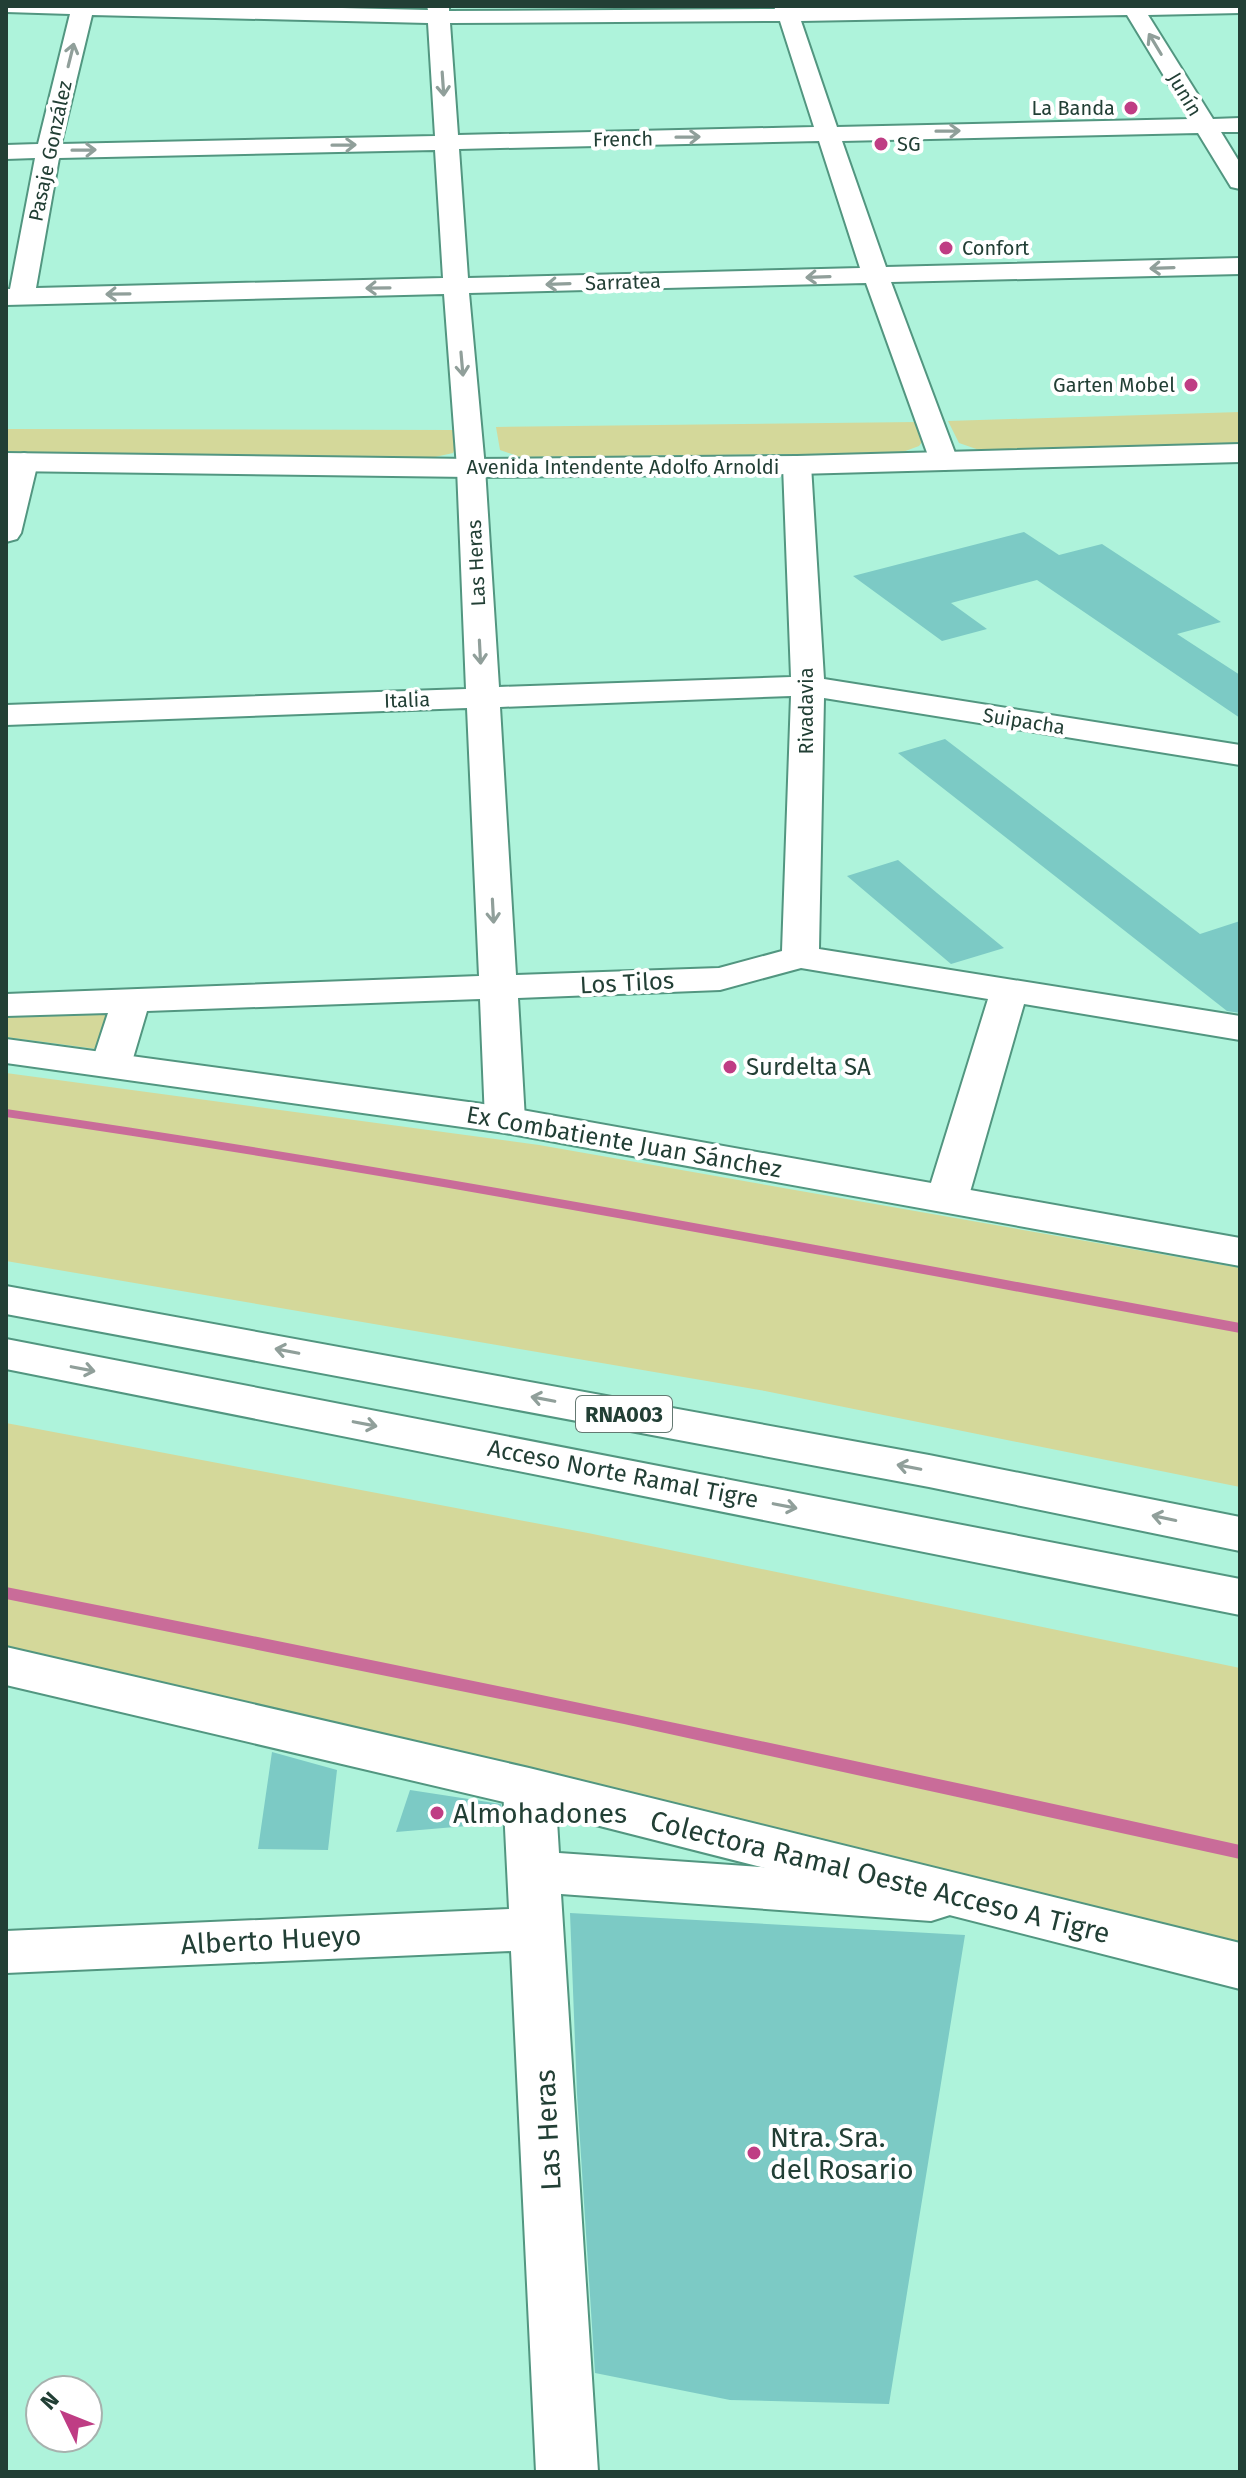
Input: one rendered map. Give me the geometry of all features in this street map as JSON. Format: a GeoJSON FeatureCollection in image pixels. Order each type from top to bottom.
{"type":"FeatureCollection","features":[{"type":"Feature","properties":{"kind":"main road","name":"Avenida Intendente Adolfo Arnoldi"},"geometry":{"type":"LineString","coordinates":[[15,462],[471,468],[797,465],[1240,453]]}},
{"type":"Feature","properties":{"kind":"main road","name":"Ex Combatiente Juan Sánchez"},"geometry":{"type":"LineString","coordinates":[[6,1051],[505,1120],[1240,1252]]}},
{"type":"Feature","properties":{"kind":"main road","name":"RNA003"},"geometry":{"type":"LineString","coordinates":[[6,1300],[913,1468],[1240,1534]]}},
{"type":"Feature","properties":{"kind":"main road","name":"Acceso Norte Ramal Tigre"},"geometry":{"type":"LineString","coordinates":[[6,1354],[1240,1597]]}},
{"type":"Feature","properties":{"kind":"main road"},"geometry":{"type":"LineString","coordinates":[[989,1547],[1240,1607]]}},
{"type":"Feature","properties":{"kind":"main road","name":"Colectora Ramal Oeste Acceso A Tigre"},"geometry":{"type":"LineString","coordinates":[[6,1666],[529,1788],[1240,1966]]}},
{"type":"Feature","properties":{"kind":"street"},"geometry":{"type":"LineString","coordinates":[[6,6],[438,11],[1240,7]]}},
{"type":"Feature","properties":{"kind":"street","name":"Pasaje González"},"geometry":{"type":"LineString","coordinates":[[14,296],[83,7]]}},
{"type":"Feature","properties":{"kind":"street","name":"Junín"},"geometry":{"type":"LineString","coordinates":[[1133,8],[1240,182]]}},
{"type":"Feature","properties":{"kind":"street"},"geometry":{"type":"LineString","coordinates":[[786,10],[876,276],[944,461]]}},
{"type":"Feature","properties":{"kind":"street","name":"Las Heras"},"geometry":{"type":"LineString","coordinates":[[438,11],[471,468],[505,1120]]}},
{"type":"Feature","properties":{"kind":"street","name":"French"},"geometry":{"type":"LineString","coordinates":[[6,152],[1240,125]]}},
{"type":"Feature","properties":{"kind":"street","name":"Sarratea"},"geometry":{"type":"LineString","coordinates":[[14,296],[1240,266]]}},
{"type":"Feature","properties":{"kind":"street"},"geometry":{"type":"LineString","coordinates":[[6,533],[15,462]]}},
{"type":"Feature","properties":{"kind":"street","name":"Rivadavia"},"geometry":{"type":"LineString","coordinates":[[797,465],[808,686],[800,957]]}},
{"type":"Feature","properties":{"kind":"street","name":"Italia"},"geometry":{"type":"LineString","coordinates":[[6,715],[808,686]]}},
{"type":"Feature","properties":{"kind":"street","name":"Suipacha"},"geometry":{"type":"LineString","coordinates":[[808,686],[1240,755]]}},
{"type":"Feature","properties":{"kind":"street","name":"Los Tilos"},"geometry":{"type":"LineString","coordinates":[[6,1005],[720,979],[800,957],[1240,1028]]}},
{"type":"Feature","properties":{"kind":"street"},"geometry":{"type":"LineString","coordinates":[[947,1199],[1009,991]]}},
{"type":"Feature","properties":{"kind":"street"},"geometry":{"type":"LineString","coordinates":[[111,1065],[131,1001]]}},
{"type":"Feature","properties":{"kind":"street","name":"Las Heras"},"geometry":{"type":"LineString","coordinates":[[529,1788],[567,2472]]}},
{"type":"Feature","properties":{"kind":"street"},"geometry":{"type":"LineString","coordinates":[[533,1872],[979,1903]]}},
{"type":"Feature","properties":{"kind":"street","name":"Alberto Hueyo"},"geometry":{"type":"LineString","coordinates":[[6,1952],[537,1929]]}},
{"type":"Feature","properties":{"kind":"green space"},"geometry":{"type":"Polygon","coordinates":[[[1240,412],[1240,446],[985,452],[959,443],[948,421],[1240,412]]]}},
{"type":"Feature","properties":{"kind":"green space"},"geometry":{"type":"Polygon","coordinates":[[[916,422],[922,442],[900,453],[520,457],[500,450],[496,427],[916,422]]]}},
{"type":"Feature","properties":{"kind":"green space"},"geometry":{"type":"Polygon","coordinates":[[[6,429],[453,430],[456,446],[453,453],[426,459],[6,454],[6,429]]]}},
{"type":"Feature","properties":{"kind":"green space"},"geometry":{"type":"Polygon","coordinates":[[[118,1013],[104,1050],[6,1037],[6,1017],[118,1013]]]}},
{"type":"Feature","properties":{"kind":"green space"},"geometry":{"type":"Polygon","coordinates":[[[6,1073],[539,1145],[1240,1268],[1240,1487],[765,1391],[6,1261],[6,1073]]]}},
{"type":"Feature","properties":{"kind":"green space"},"geometry":{"type":"Polygon","coordinates":[[[6,1423],[588,1533],[1240,1668],[1240,1946],[6,1649],[6,1423]]]}},
{"type":"Feature","properties":{"kind":"building"},"geometry":{"type":"Polygon","coordinates":[[[1024,532],[1059,555],[1102,544],[1221,622],[1177,634],[1240,675],[1240,718],[1037,580],[951,603],[987,629],[942,641],[853,576],[1024,532]]]}},
{"type":"Feature","properties":{"kind":"building"},"geometry":{"type":"Polygon","coordinates":[[[945,739],[1200,934],[1240,921],[1240,1013],[1227,1011],[898,753],[945,739]]]}},
{"type":"Feature","properties":{"kind":"building"},"geometry":{"type":"Polygon","coordinates":[[[898,860],[1004,948],[951,964],[847,876],[898,860]]]}},
{"type":"Feature","properties":{"kind":"building"},"geometry":{"type":"Polygon","coordinates":[[[272,1752],[337,1770],[328,1850],[258,1849],[272,1752]]]}},
{"type":"Feature","properties":{"kind":"building","name":"Almohadones"},"geometry":{"type":"Polygon","coordinates":[[[410,1790],[501,1804],[502,1823],[396,1832],[410,1790]]]}},
{"type":"Feature","properties":{"kind":"building","name":"Ntra. Sra. del Rosario"},"geometry":{"type":"Polygon","coordinates":[[[570,1913],[965,1935],[889,2404],[730,2400],[595,2373],[577,2094],[570,1913]]]}},
{"type":"Feature","properties":{"kind":"waterway"},"geometry":{"type":"LineString","coordinates":[[6,1113],[470,1186],[1240,1328]]}},
{"type":"Feature","properties":{"kind":"waterway"},"geometry":{"type":"LineString","coordinates":[[6,1593],[624,1718],[1240,1852]]}},
{"type":"Feature","properties":{"kind":"place","name":"La Banda"},"geometry":{"type":"Point","coordinates":[1131,108]}},
{"type":"Feature","properties":{"kind":"place","name":"SG"},"geometry":{"type":"Point","coordinates":[881,144]}},
{"type":"Feature","properties":{"kind":"place","name":"Confort"},"geometry":{"type":"Point","coordinates":[946,248]}},
{"type":"Feature","properties":{"kind":"place","name":"Garten Mobel"},"geometry":{"type":"Point","coordinates":[1191,385]}},
{"type":"Feature","properties":{"kind":"place","name":"Surdelta SA"},"geometry":{"type":"Point","coordinates":[730,1067]}},
{"type":"Feature","properties":{"kind":"place","name":"Almohadones"},"geometry":{"type":"Point","coordinates":[437,1813]}},
{"type":"Feature","properties":{"kind":"place","name":"Ntra. Sra. del Rosario"},"geometry":{"type":"Point","coordinates":[754,2153]}}]}
